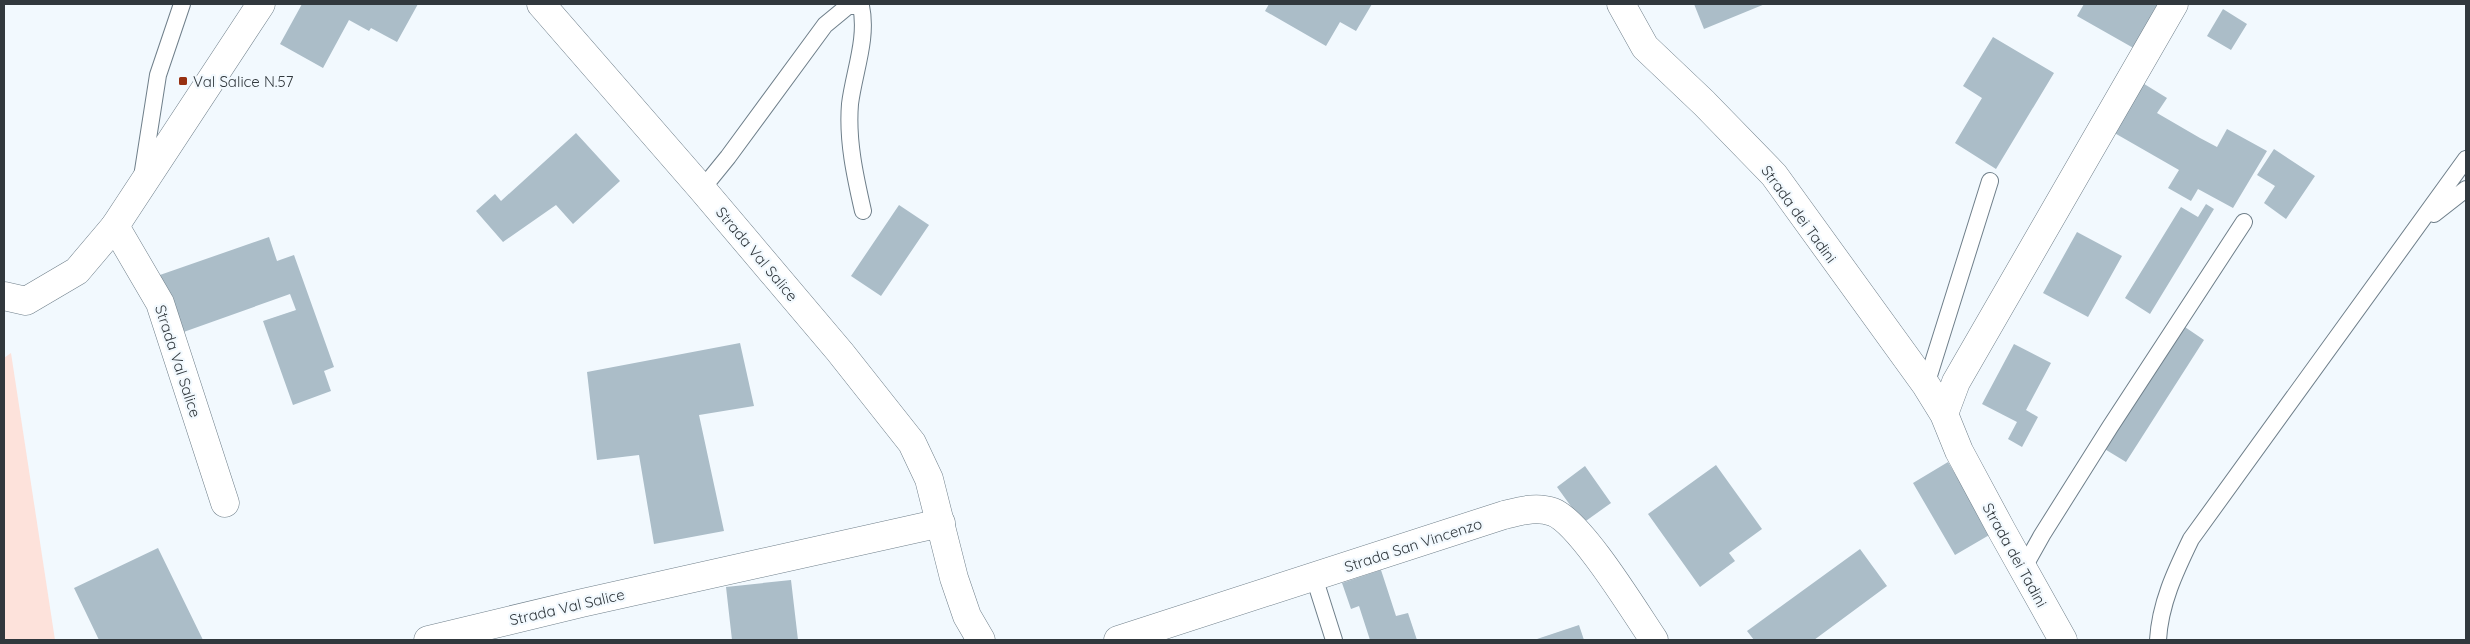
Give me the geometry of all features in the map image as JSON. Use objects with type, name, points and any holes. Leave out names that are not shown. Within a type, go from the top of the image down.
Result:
[{"type":"street","points":[[4,296],[26,301],[77,271],[115,226],[261,4]]},
{"type":"street","name":"Strada Val Salice","points":[[541,4],[702,189],[840,352],[912,443],[929,479],[954,578],[967,616],[981,640]]},
{"type":"street","name":"Strada dei Tadini","points":[[1621,4],[1644,47],[1704,103],[1774,175],[1926,384],[1944,414],[1959,451],[2063,640]]},
{"type":"street","points":[[1944,414],[1956,382],[2174,4]]},
{"type":"street","name":"Strada Val Salice","points":[[115,226],[160,303],[225,503]]},
{"type":"street","name":"Strada San Vincenzo","points":[[1118,640],[1504,515],[1534,508],[1554,513],[1572,526],[1612,578],[1654,640]]},
{"type":"street","name":"Strada Val Salice","points":[[428,640],[582,603],[941,523]]},
{"type":"lane","points":[[140,187],[158,76],[182,4]]},
{"type":"lane","points":[[702,189],[728,157],[825,25],[848,5],[861,6],[864,22],[850,104],[849,137],[863,210]]},
{"type":"lane","points":[[2158,640],[2159,621],[2172,576],[2191,539],[2466,159]]},
{"type":"lane","points":[[1926,384],[1990,181]]},
{"type":"lane","points":[[2417,228],[2466,189]]},
{"type":"lane","points":[[2023,569],[2042,535],[2110,427],[2244,222]]},
{"type":"lane","points":[[1314,577],[1334,640]]},
{"type":"shaded area","points":[[11,353],[55,640],[4,640],[4,358]]},
{"type":"building","points":[[302,4],[418,4],[397,42],[371,28],[369,31],[349,20],[323,68],[280,44]]},
{"type":"building","points":[[1269,4],[1372,4],[1356,31],[1340,22],[1326,46],[1265,11]]},
{"type":"building","points":[[1694,4],[1765,4],[1704,29]]},
{"type":"building","points":[[2084,4],[2172,4],[2144,54],[2077,16]]},
{"type":"building","points":[[2223,9],[2247,24],[2231,50],[2207,36]]},
{"type":"building","points":[[1993,37],[2054,73],[1996,169],[1955,143],[1982,98],[1963,86]]},
{"type":"building","points":[[2141,82],[2167,98],[2157,113],[2200,138],[2217,147],[2227,129],[2267,151],[2233,208],[2198,189],[2191,201],[2168,188],[2179,170],[2111,131]]},
{"type":"building","points":[[576,133],[620,181],[573,224],[556,205],[503,242],[476,211],[495,194],[501,201]]},
{"type":"building","points":[[2274,149],[2315,176],[2286,219],[2264,203],[2275,186],[2257,175]]},
{"type":"building","points":[[2206,204],[2214,209],[2150,314],[2125,298],[2181,207],[2198,217]]},
{"type":"building","points":[[899,205],[929,225],[881,296],[851,276]]},
{"type":"building","points":[[2077,232],[2122,256],[2088,317],[2043,293]]},
{"type":"building","points":[[269,237],[277,261],[294,255],[334,367],[324,371],[331,391],[293,405],[263,321],[296,310],[290,294],[178,334],[157,276]]},
{"type":"building","points":[[2182,325],[2204,340],[2126,462],[2103,448]]},
{"type":"building","points":[[740,343],[754,406],[699,415],[724,531],[654,544],[639,455],[597,460],[587,372]]},
{"type":"building","points":[[2014,344],[2051,363],[2026,410],[2038,417],[2022,447],[2008,439],[2017,422],[1982,404]]},
{"type":"building","points":[[1948,462],[1991,534],[1955,555],[1913,483]]},
{"type":"building","points":[[1716,465],[1762,529],[1729,553],[1735,561],[1700,587],[1648,514]]},
{"type":"building","points":[[1585,466],[1611,503],[1583,523],[1557,487]]},
{"type":"building","points":[[158,548],[203,640],[99,640],[74,588]]},
{"type":"building","points":[[1860,549],[1887,586],[1814,640],[1754,640],[1747,631]]},
{"type":"building","points":[[1381,570],[1396,616],[1408,613],[1417,640],[1370,640],[1359,606],[1351,609],[1342,583]]},
{"type":"building","points":[[791,580],[798,640],[732,640],[726,587]]},
{"type":"building","points":[[1579,625],[1584,640],[1534,640]]},
{"type":"place","name":"Val Salice N.57","points":[[183,81]]}]
